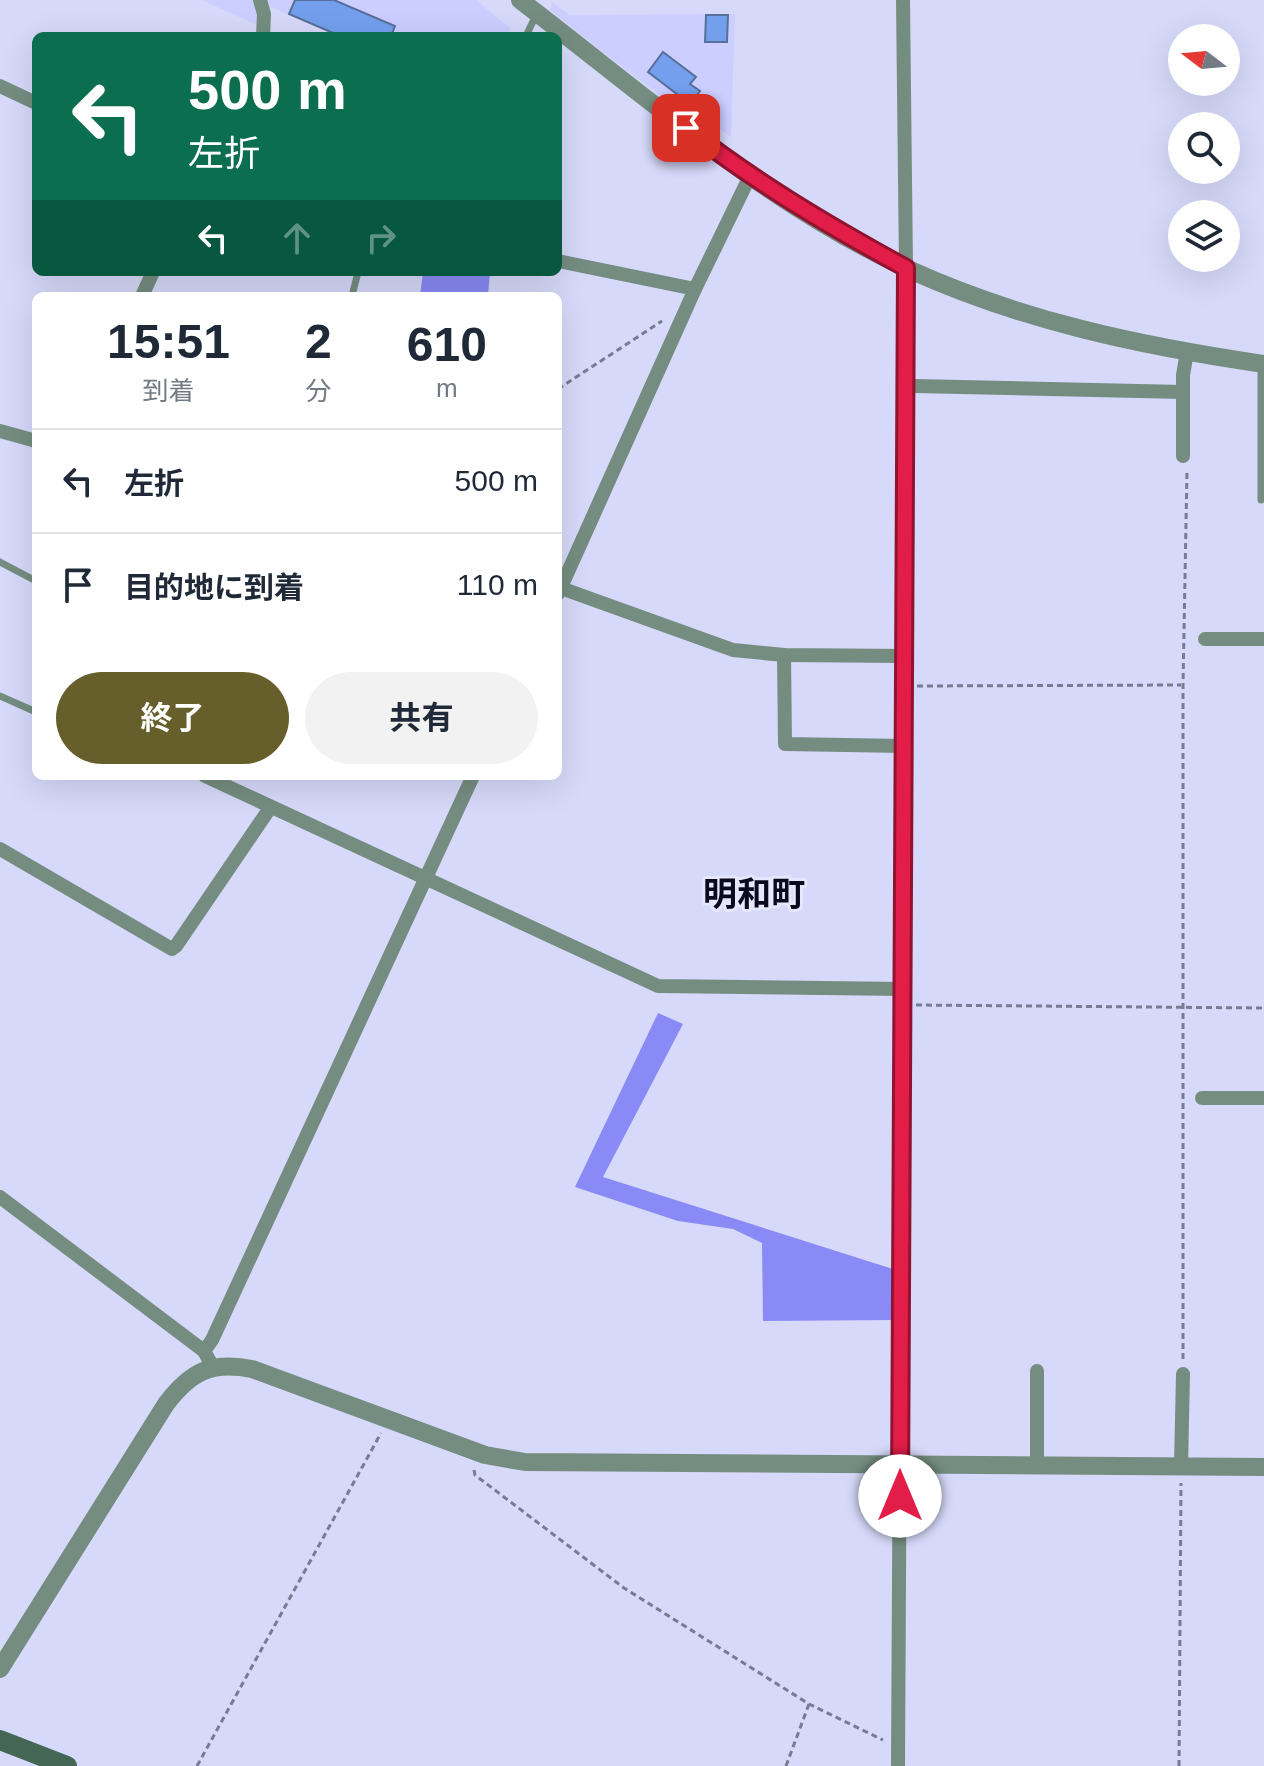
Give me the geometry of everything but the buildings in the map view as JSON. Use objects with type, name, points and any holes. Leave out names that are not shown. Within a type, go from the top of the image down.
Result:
[{"type":"main road","points":[[0,1740],[67,1766]]},
{"type":"street","points":[[260,0],[264,14],[263,32]]},
{"type":"street","points":[[520,0],[562,32]]},
{"type":"street","points":[[898,1766],[905,746],[903,0]]},
{"type":"street","points":[[562,32],[750,176],[829,226],[906,268],[1023,313],[1114,338],[1263,364]]},
{"type":"street","points":[[0,86],[32,101]]},
{"type":"street","points":[[562,583],[695,289],[750,176]]},
{"type":"street","points":[[562,262],[695,289]]},
{"type":"street","points":[[1183,456],[1183,392],[1187,352]]},
{"type":"street","points":[[915,386],[1183,392]]},
{"type":"street","points":[[0,431],[32,440]]},
{"type":"street","points":[[562,591],[733,650],[784,655],[905,656]]},
{"type":"street","points":[[1205,639],[1264,639]]},
{"type":"street","points":[[784,655],[785,744],[905,746]]},
{"type":"street","points":[[213,780],[658,986],[904,989]]},
{"type":"street","points":[[0,1669],[166,1404],[208,1359],[212,1340],[471,780]]},
{"type":"street","points":[[0,849],[172,949],[270,808]]},
{"type":"street","points":[[1202,1098],[1264,1098]]},
{"type":"street","points":[[0,1197],[208,1359],[252,1369],[388,1421],[505,1460],[1264,1467]]},
{"type":"street","points":[[1037,1371],[1037,1465]]},
{"type":"street","points":[[1181,1467],[1183,1374]]},
{"type":"lane","points":[[528,32],[537,13]]},
{"type":"lane","points":[[1261,500],[1263,364]]},
{"type":"lane","points":[[0,562],[32,579]]},
{"type":"lane","points":[[0,696],[32,710]]},
{"type":"path","points":[[562,386],[663,321]]},
{"type":"path","points":[[1183,456],[1187,459],[1183,685],[1183,1374]]},
{"type":"path","points":[[905,686],[1183,685]]},
{"type":"path","points":[[904,1005],[1264,1008]]},
{"type":"path","points":[[197,1766],[388,1421]]},
{"type":"path","points":[[470,1450],[475,1475],[624,1588],[809,1704],[898,1744]]},
{"type":"path","points":[[1179,1766],[1181,1467]]},
{"type":"path","points":[[786,1766],[809,1704]]},
{"type":"shaded area","points":[[202,0],[476,0],[510,28],[508,32],[329,32],[271,7],[255,24]]},
{"type":"shaded area","points":[[552,2],[570,15],[735,14],[731,137],[713,125],[708,131],[629,72],[550,10]]},
{"type":"shaded area","points":[[422,276],[490,276],[488,292],[420,292]]},
{"type":"shaded area","points":[[658,1013],[683,1024],[603,1177],[896,1270],[896,1320],[763,1321],[762,1243],[733,1229],[678,1221],[575,1187]]},
{"type":"district","name":"明和町","points":[[754,894]]},
{"type":"route","points":[[686,128],[750,176],[829,226],[906,268],[900,1496]]}]
